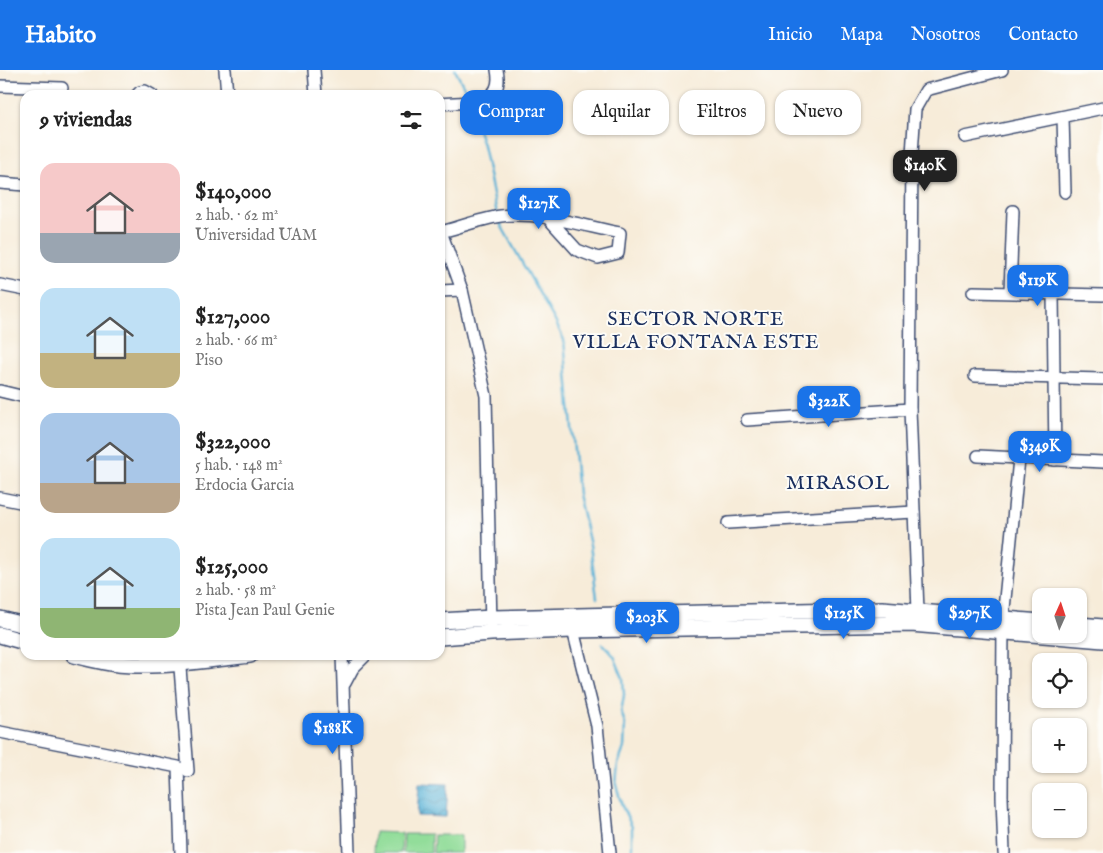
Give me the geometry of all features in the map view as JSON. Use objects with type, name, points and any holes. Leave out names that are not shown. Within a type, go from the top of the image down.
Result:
[{"type":"main road","points":[[445,622],[543,616],[882,609],[918,610],[1003,626],[1103,640]]},
{"type":"main road","points":[[573,630],[575,625],[582,622],[628,620],[656,614]]},
{"type":"main road","points":[[543,616],[565,623],[573,630]]},
{"type":"main road","points":[[0,619],[20,624]]},
{"type":"main road","points":[[1003,626],[1032,623]]},
{"type":"main road","points":[[445,637],[573,630],[911,624],[1032,627]]},
{"type":"main road","points":[[0,635],[20,641]]},
{"type":"main road","points":[[96,660],[114,664],[135,665],[172,660]]},
{"type":"street","points":[[225,70],[227,90]]},
{"type":"street","points":[[314,70],[316,90]]},
{"type":"street","points":[[445,103],[485,100],[494,94],[499,78],[497,70]]},
{"type":"street","points":[[918,610],[910,410],[912,154],[915,109],[926,90],[1002,70]]},
{"type":"street","points":[[0,86],[62,88]]},
{"type":"street","points":[[965,137],[1103,108]]},
{"type":"street","points":[[1063,116],[1065,192]]},
{"type":"street","points":[[0,183],[20,185]]},
{"type":"street","points":[[1010,292],[1013,211]]},
{"type":"street","points":[[445,230],[495,217],[529,214],[620,233],[618,253],[598,258],[577,250],[548,218]]},
{"type":"street","points":[[445,244],[462,290],[486,396],[491,633]]},
{"type":"street","points":[[0,285],[20,289]]},
{"type":"street","points":[[445,291],[462,290]]},
{"type":"street","points":[[973,292],[1103,295]]},
{"type":"street","points":[[1053,294],[1055,460]]},
{"type":"street","points":[[975,376],[1103,379]]},
{"type":"street","points":[[0,392],[20,396]]},
{"type":"street","points":[[747,420],[910,410]]},
{"type":"street","points":[[978,456],[1019,465],[1055,460],[1103,462]]},
{"type":"street","points":[[1004,853],[1002,797],[1003,626],[1019,465]]},
{"type":"street","points":[[0,498],[20,502]]},
{"type":"street","points":[[728,524],[914,512]]},
{"type":"street","points":[[573,630],[597,726],[610,853]]},
{"type":"street","points":[[179,660],[188,771]]},
{"type":"street","points":[[342,660],[349,853]]},
{"type":"street","points":[[344,685],[359,660]]},
{"type":"street","points":[[0,732],[178,767],[181,853]]},
{"type":"green space","points":[[375,832],[402,833],[401,853],[374,853]]},
{"type":"green space","points":[[404,834],[431,834],[431,853],[403,853]]},
{"type":"green space","points":[[434,835],[461,835],[461,853],[433,853]]},
{"type":"water","points":[[419,783],[448,784],[446,817],[417,816]]},
{"type":"waterway","points":[[455,70],[465,90]]},
{"type":"waterway","points":[[480,135],[497,214]]},
{"type":"waterway","points":[[499,219],[564,340],[578,494],[590,545],[597,598]]},
{"type":"waterway","points":[[603,644],[614,656],[623,678],[624,695],[621,712],[625,723],[624,748],[618,764],[616,785],[622,806],[632,827],[632,853]]},
{"type":"district","name":"SECTOR NORTE VILLA FONTANA ESTE","points":[[696,330]]},
{"type":"district","name":"MIRASOL","points":[[838,483]]}]
